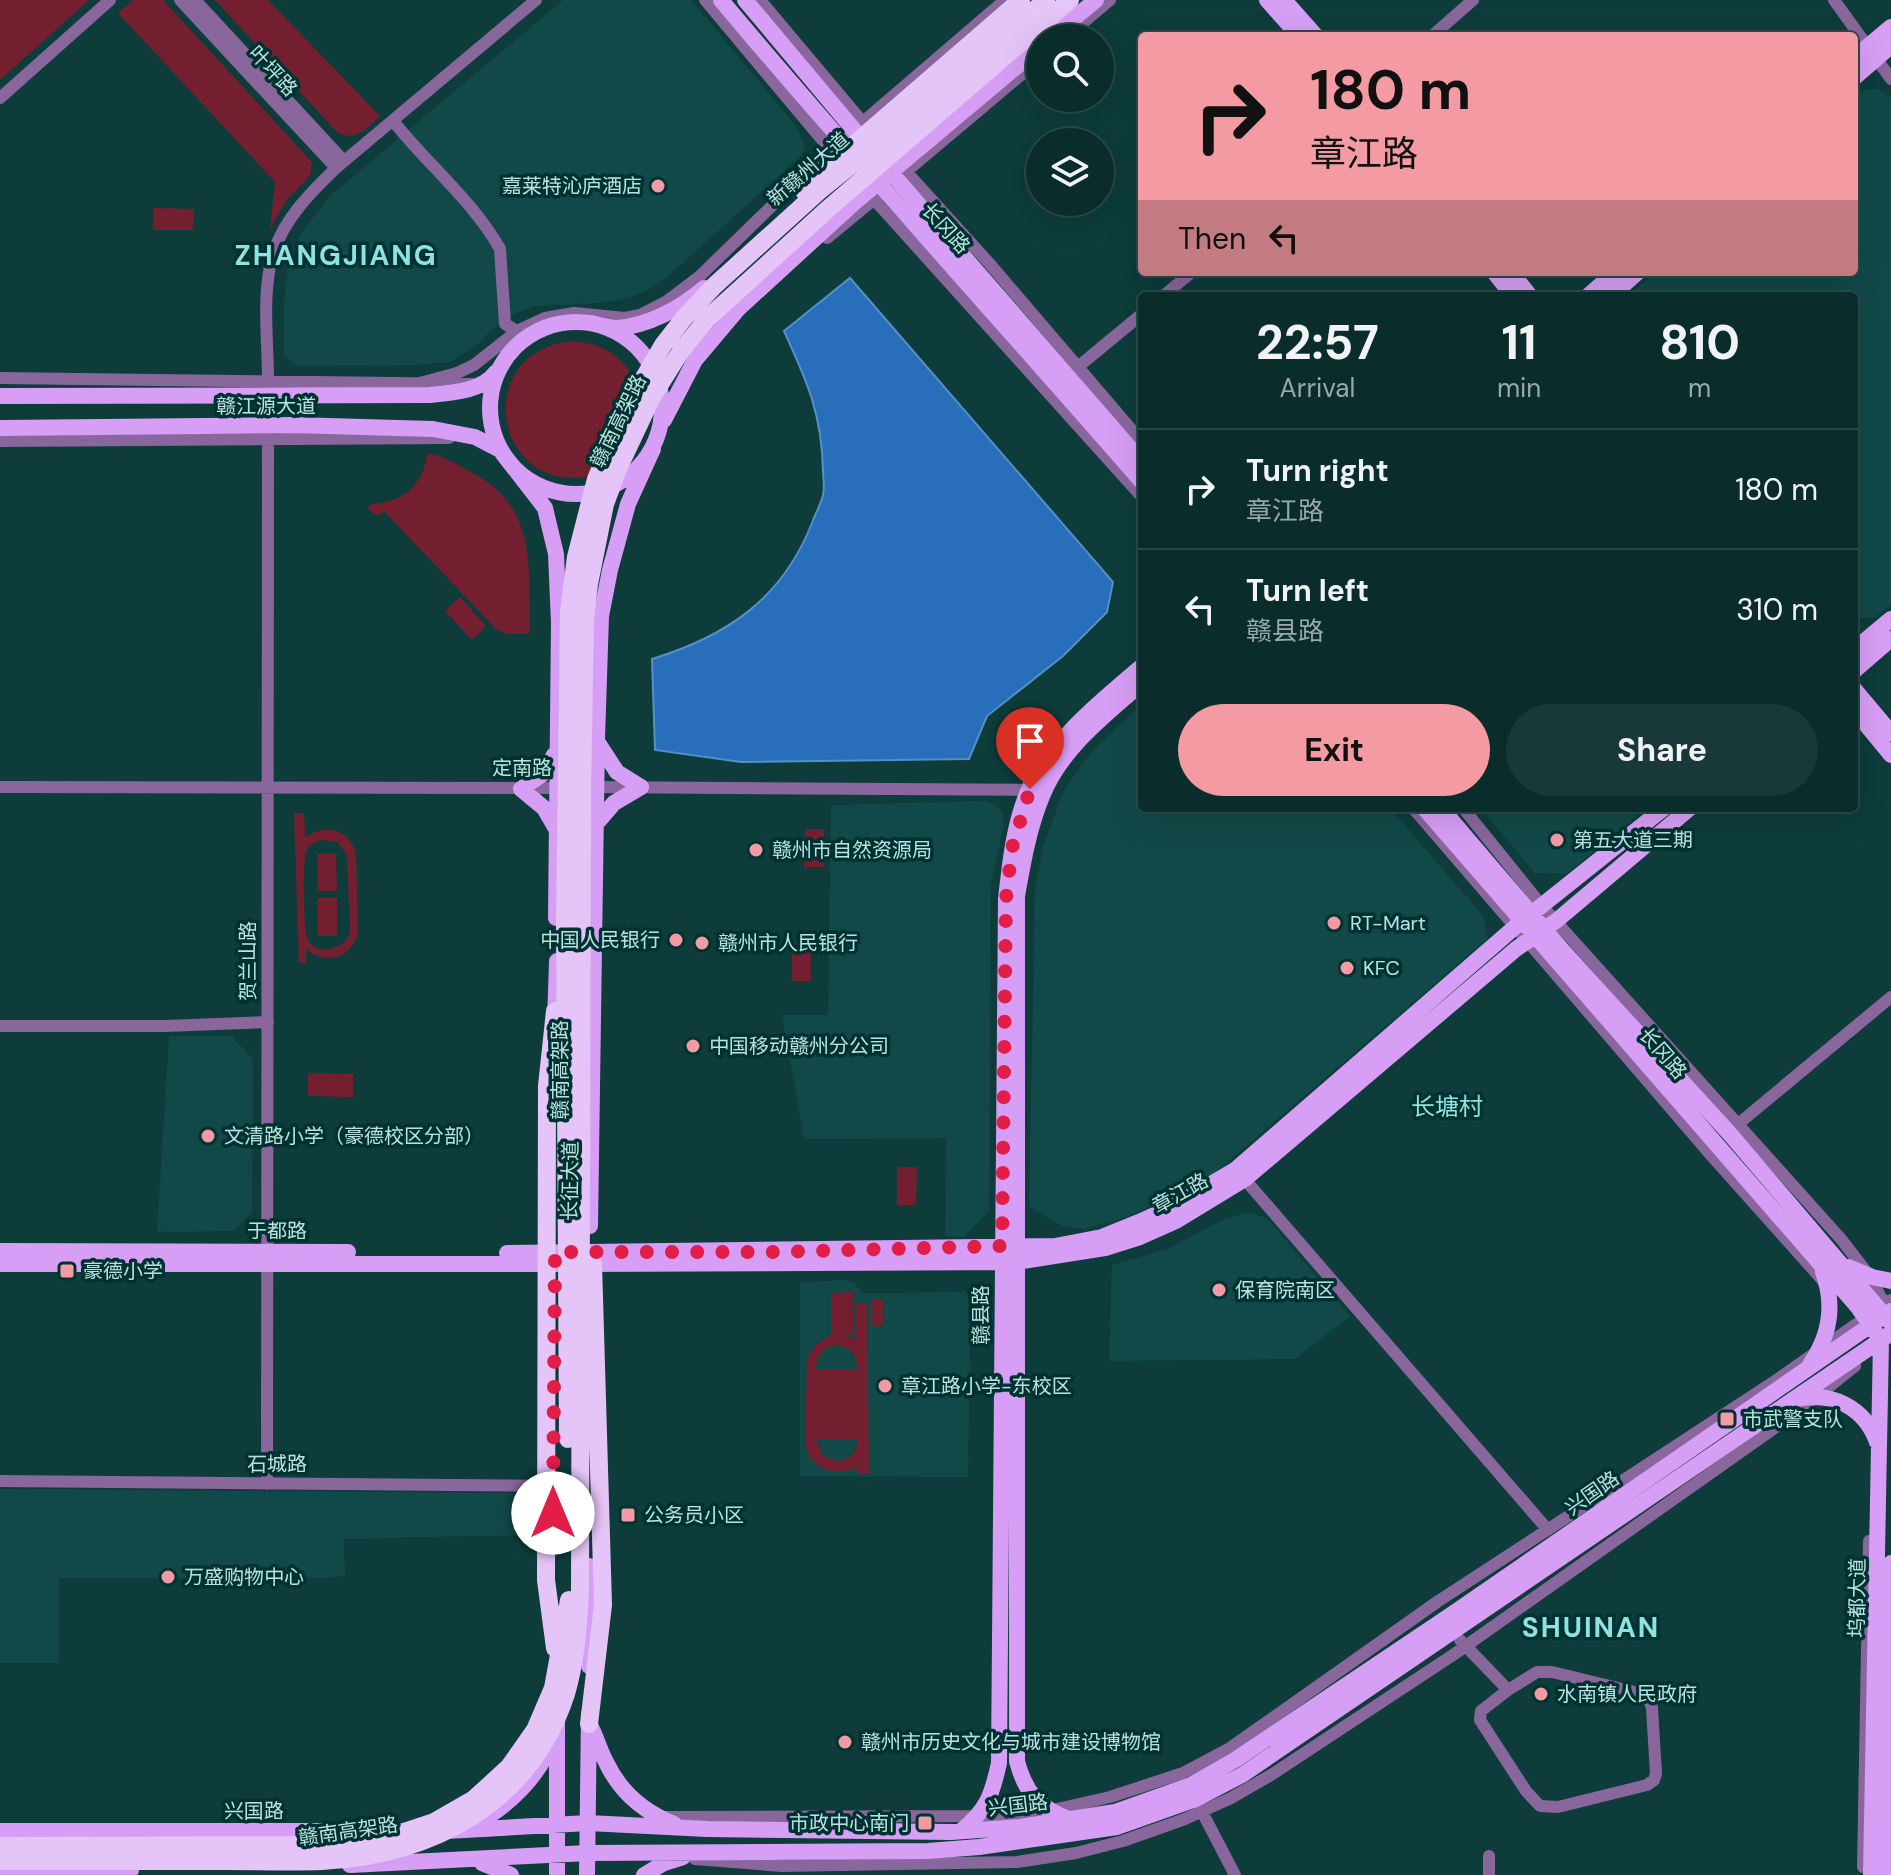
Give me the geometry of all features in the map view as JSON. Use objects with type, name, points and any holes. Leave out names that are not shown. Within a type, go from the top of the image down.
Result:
[{"type":"highway","points":[[714,286],[821,173],[1021,0]]},
{"type":"highway","name":"赣南高架路","points":[[0,1846],[321,1845],[380,1840],[434,1822],[474,1799],[509,1767],[535,1730],[553,1688],[570,1591],[565,920],[569,612],[584,520],[596,479],[626,409],[663,345],[714,286],[819,191],[912,116],[1046,0]]},
{"type":"highway","name":"赣南高架路","points":[[0,1861],[324,1861],[387,1852],[441,1836],[482,1811],[521,1775],[548,1736],[566,1694],[576,1648],[580,1576],[585,619],[605,504],[652,397],[681,351],[736,290],[883,182],[1070,0]]},
{"type":"highway","points":[[883,182],[1083,0]]},
{"type":"highway","points":[[555,1648],[546,1580],[547,1086],[565,920]]},
{"type":"highway","points":[[582,1060],[595,1298],[603,1605],[589,1724]]},
{"type":"main road","name":"长冈路","points":[[721,0],[847,136],[883,182],[1138,477]]},
{"type":"main road","name":"长冈路","points":[[745,0],[847,136]]},
{"type":"main road","name":"新赣州大道","points":[[591,323],[615,328],[630,325],[659,316],[685,302],[1033,0]]},
{"type":"main road","points":[[1067,24],[1096,0]]},
{"type":"main road","points":[[1267,0],[1295,32]]},
{"type":"main road","points":[[1284,0],[1312,32]]},
{"type":"main road","points":[[1865,55],[1891,27]]},
{"type":"main road","points":[[1865,55],[1891,46]]},
{"type":"main road","points":[[510,352],[494,381],[489,413],[498,445],[512,465],[544,488],[559,493],[590,493],[606,489],[633,474],[653,449],[661,425],[691,367],[715,333],[738,309],[1026,59]]},
{"type":"main road","name":"长冈路","points":[[883,182],[1138,458]]},
{"type":"main road","points":[[1497,276],[1510,292]]},
{"type":"main road","points":[[1514,276],[1527,292]]},
{"type":"main road","points":[[1592,292],[1610,276]]},
{"type":"main road","points":[[1616,292],[1634,276]]},
{"type":"main road","points":[[480,384],[491,379],[522,334],[558,324],[591,323],[623,335],[648,359],[661,391],[661,425]]},
{"type":"main road","name":"赣江源大道","points":[[0,396],[429,395],[455,392],[480,384]]},
{"type":"main road","name":"赣江源大道","points":[[0,428],[293,425],[433,429],[475,437],[500,450],[512,465]]},
{"type":"main road","name":"长征大道","points":[[587,1875],[589,1257],[601,616],[628,504],[653,449]]},
{"type":"main road","name":"长征大道","points":[[512,465],[545,508],[556,554],[559,623],[557,966],[553,1079],[557,1875]]},
{"type":"main road","points":[[1858,647],[1891,619]]},
{"type":"main road","points":[[1858,668],[1891,639]]},
{"type":"main road","points":[[1036,790],[1051,756],[1085,715],[1138,669]]},
{"type":"main road","points":[[1036,790],[1093,725],[1138,686]]},
{"type":"main road","points":[[1858,694],[1891,733]]},
{"type":"main road","points":[[1858,715],[1891,755]]},
{"type":"main road","points":[[597,739],[611,765],[624,778],[641,787]]},
{"type":"main road","points":[[556,829],[544,808],[521,789],[539,779],[548,768],[557,741]]},
{"type":"main road","points":[[596,824],[614,803],[641,787]]},
{"type":"main road","name":"赣县路","points":[[1036,790],[1012,848],[1006,899],[1017,1761],[1030,1794],[1048,1811],[1069,1819]]},
{"type":"main road","name":"长冈路","points":[[1428,812],[1528,917]]},
{"type":"main road","name":"长冈路","points":[[1444,812],[1528,917],[1819,1263],[1881,1315]]},
{"type":"main road","name":"章江路","points":[[1240,1175],[1528,917],[1659,812]]},
{"type":"main road","name":"章江路","points":[[555,1258],[1009,1254],[1105,1248],[1140,1237],[1176,1221],[1240,1175],[1685,812]]},
{"type":"main road","name":"长冈路","points":[[1541,932],[1730,1134],[1840,1262],[1881,1315]]},
{"type":"main road","name":"于都路","points":[[0,1251],[267,1257],[555,1258]]},
{"type":"main road","name":"赣县路","points":[[961,1831],[980,1816],[992,1793],[999,1763],[1009,1254]]},
{"type":"main road","name":"于都路","points":[[0,1264],[267,1257]]},
{"type":"main road","points":[[1840,1262],[1861,1273],[1891,1281]]},
{"type":"main road","points":[[1805,1370],[1821,1348],[1830,1318],[1828,1287],[1819,1263]]},
{"type":"main road","name":"坞都大道","points":[[1871,1875],[1883,1342],[1881,1315]]},
{"type":"main road","name":"兴国路","points":[[0,1831],[461,1831],[588,1823],[707,1829],[961,1831],[1020,1827],[1115,1812],[1179,1789],[1235,1760],[1464,1606],[1881,1315]]},
{"type":"main road","name":"兴国路","points":[[0,1872],[324,1866],[588,1853],[928,1851],[979,1847],[1117,1827],[1199,1806],[1788,1403],[1883,1342]]},
{"type":"main road","points":[[1788,1403],[1816,1397],[1849,1406],[1873,1432],[1880,1453]]},
{"type":"main road","name":"坞都大道","points":[[1883,1875],[1891,1563]]},
{"type":"main road","points":[[589,1724],[619,1784],[637,1802],[658,1817],[683,1827],[707,1829]]},
{"type":"main road","points":[[461,1831],[488,1817],[523,1787],[548,1752],[557,1727]]},
{"type":"main road","points":[[644,1875],[664,1863],[708,1851]]},
{"type":"main road","points":[[448,1860],[485,1864],[511,1875]]},
{"type":"street","points":[[0,98],[110,0]]},
{"type":"street","name":"叶坪路","points":[[180,0],[340,164]]},
{"type":"street","name":"叶坪路","points":[[195,0],[340,164]]},
{"type":"street","points":[[268,380],[267,300],[273,253],[290,219],[311,192],[340,164],[394,122],[536,0]]},
{"type":"street","points":[[705,0],[847,136],[1138,492]]},
{"type":"street","points":[[760,0],[847,136]]},
{"type":"street","points":[[420,383],[474,365],[522,334],[531,323],[559,315],[586,313],[625,318],[655,308],[700,276],[847,136],[1005,0]]},
{"type":"street","points":[[1082,24],[1110,0]]},
{"type":"street","points":[[1437,32],[1473,0]]},
{"type":"street","points":[[1834,0],[1852,32]]},
{"type":"street","points":[[1865,55],[1891,79]]},
{"type":"street","points":[[883,182],[1026,70]]},
{"type":"street","points":[[394,122],[476,213],[495,240],[500,249],[505,324],[522,334]]},
{"type":"street","points":[[883,182],[1079,366],[1138,437]]},
{"type":"street","points":[[1168,292],[1187,276]]},
{"type":"street","points":[[1079,366],[1138,317]]},
{"type":"street","points":[[0,378],[480,384]]},
{"type":"street","points":[[0,441],[475,437]]},
{"type":"street","name":"贺兰山路","points":[[267,1484],[268,438]]},
{"type":"street","name":"定南路","points":[[0,787],[556,789],[596,786],[1036,790]]},
{"type":"street","points":[[1417,812],[1541,932],[1828,1287],[1881,1315]]},
{"type":"street","points":[[1465,812],[1528,917]]},
{"type":"street","points":[[1541,932],[1737,1125],[1841,1239],[1868,1274],[1881,1315]]},
{"type":"street","points":[[1737,1125],[1891,997]]},
{"type":"street","points":[[0,1026],[165,1026],[268,1022]]},
{"type":"street","points":[[1240,1175],[1548,1530]]},
{"type":"street","points":[[588,1823],[658,1817],[980,1816],[1048,1811],[1110,1797],[1183,1773],[1230,1748],[1437,1602],[1821,1348],[1881,1315]]},
{"type":"street","points":[[588,1853],[782,1866],[988,1863],[1076,1853],[1123,1841],[1271,1775],[1465,1646],[1816,1397],[1883,1342]]},
{"type":"street","points":[[1863,1875],[1873,1432],[1883,1342]]},
{"type":"street","name":"石城路","points":[[0,1481],[553,1486]]},
{"type":"street","points":[[1452,1632],[1508,1690]]},
{"type":"street","points":[[1537,1672],[1552,1672],[1643,1694],[1652,1708],[1654,1780],[1647,1785],[1558,1807],[1540,1806],[1526,1791],[1480,1720],[1481,1711],[1508,1690],[1537,1672]]},
{"type":"street","points":[[1199,1806],[1235,1875]]},
{"type":"street","points":[[1489,1856],[1489,1875]]},
{"type":"street","points":[[1018,1875],[1034,1859]]},
{"type":"street","points":[[988,1863],[1000,1866],[1011,1875]]},
{"type":"shaded area","points":[[0,0],[89,0],[0,80]]},
{"type":"shaded area","points":[[133,0],[163,0],[312,162],[310,176],[286,201],[270,229],[275,182],[118,13]]},
{"type":"shaded area","points":[[215,0],[268,0],[380,116],[355,135],[337,132]]},
{"type":"shaded area","points":[[563,0],[691,0],[797,127],[805,146],[801,156],[666,278],[648,290],[628,298],[600,303],[535,306],[514,314],[450,362],[297,366],[284,354],[284,303],[288,266],[299,236],[330,196]]},
{"type":"shaded area","points":[[1878,89],[1891,98],[1891,604],[1874,618],[1858,618],[1858,292],[1633,292],[1651,276],[1858,276],[1858,94],[1865,90]]},
{"type":"shaded area","points":[[154,208],[194,209],[193,230],[153,230]]},
{"type":"shaded area","points":[[573,341],[600,347],[620,360],[634,380],[643,406],[596,475],[561,477],[535,466],[516,447],[507,422],[507,395],[518,370],[540,351]]},
{"type":"shaded area","points":[[427,454],[447,459],[490,484],[507,500],[518,518],[528,559],[528,634],[507,634],[496,629],[384,511],[377,516],[368,509],[371,504],[392,500],[409,491],[421,475]]},
{"type":"shaded area","points":[[460,597],[486,626],[472,640],[445,611]]},
{"type":"shaded area","points":[[1138,708],[1138,812],[1393,812],[1483,916],[1488,938],[1203,1183],[1124,1218],[1085,1229],[1062,1226],[1029,1206],[1035,890],[1043,846],[1064,790],[1092,751]]},
{"type":"shaded area","points":[[986,801],[1003,813],[1004,825],[991,884],[989,1211],[964,1237],[945,1236],[946,1138],[804,1139],[782,1015],[828,1015],[831,805]]},
{"type":"shaded area","name":"第五大道三期","points":[[1483,812],[1641,812],[1567,874],[1535,873]]},
{"type":"shaded area","points":[[294,813],[304,813],[305,837],[320,830],[335,831],[347,838],[356,852],[358,933],[355,942],[344,954],[329,958],[306,949],[306,963],[299,963]],"holes":[[[321,840],[337,842],[347,855],[350,934],[341,945],[320,949],[309,942],[306,934],[305,856],[310,845]]]},
{"type":"shaded area","points":[[805,829],[824,829],[824,867],[804,867]]},
{"type":"shaded area","points":[[336,853],[337,891],[317,891],[317,854]]},
{"type":"shaded area","points":[[317,898],[337,898],[337,936],[317,936]]},
{"type":"shaded area","points":[[792,943],[811,943],[811,981],[792,981]]},
{"type":"shaded area","name":"文清路小学（豪德校区分部）","points":[[169,1036],[232,1036],[253,1059],[252,1213],[233,1231],[157,1232]]},
{"type":"shaded area","points":[[308,1073],[353,1074],[353,1097],[308,1096]]},
{"type":"shaded area","points":[[897,1167],[917,1167],[916,1205],[897,1205]]},
{"type":"shaded area","name":"保育院南区","points":[[1247,1212],[1267,1218],[1350,1316],[1295,1359],[1109,1361],[1112,1265],[1170,1248],[1222,1220]]},
{"type":"shaded area","name":"章江路小学-东校区","points":[[854,1282],[862,1293],[965,1292],[971,1297],[968,1477],[800,1476],[800,1283]]},
{"type":"shaded area","points":[[853,1292],[854,1334],[844,1336],[856,1339],[856,1304],[867,1304],[869,1473],[857,1473],[856,1468],[839,1471],[824,1469],[812,1460],[805,1444],[807,1359],[816,1344],[831,1335],[831,1293]],"holes":[[[839,1345],[853,1352],[858,1369],[816,1369],[822,1352]],[[858,1439],[852,1455],[836,1461],[823,1456],[816,1440]]]},
{"type":"shaded area","points":[[872,1299],[883,1299],[883,1325],[872,1325]]},
{"type":"shaded area","name":"万盛购物中心","points":[[0,1489],[515,1493],[528,1504],[527,1535],[344,1539],[345,1576],[326,1578],[59,1578],[59,1663],[0,1663]]},
{"type":"water","points":[[850,278],[1113,582],[1107,612],[1063,656],[987,716],[969,759],[741,762],[655,750],[652,659],[704,639],[749,611],[785,573],[800,550],[819,505],[824,486],[820,432],[806,382],[784,331]]},
{"type":"place","name":"嘉莱特沁庐酒店","points":[[658,186]]},
{"type":"place","name":"第五大道三期","points":[[1557,840]]},
{"type":"place","name":"赣州市自然资源局","points":[[756,850]]},
{"type":"place","name":"RT-Mart","points":[[1334,923]]},
{"type":"place","name":"中国人民银行","points":[[676,940]]},
{"type":"place","name":"赣州市人民银行","points":[[702,943]]},
{"type":"place","name":"KFC","points":[[1347,968]]},
{"type":"place","name":"中国移动赣州分公司","points":[[693,1046]]},
{"type":"place","name":"文清路小学（豪德校区分部）","points":[[208,1136]]},
{"type":"place","name":"豪德小学","points":[[67,1271]]},
{"type":"place","name":"保育院南区","points":[[1219,1290]]},
{"type":"place","name":"章江路小学-东校区","points":[[885,1386]]},
{"type":"place","name":"市武警支队","points":[[1727,1419]]},
{"type":"place","name":"公务员小区","points":[[628,1515]]},
{"type":"place","name":"万盛购物中心","points":[[168,1577]]},
{"type":"place","name":"水南镇人民政府","points":[[1541,1694]]},
{"type":"place","name":"赣州市历史文化与城市建设博物馆","points":[[845,1742]]},
{"type":"place","name":"市政中心南门","points":[[925,1823]]},
{"type":"district","name":"ZHANGJIANG","points":[[336,255]]},
{"type":"district","name":"长塘村","points":[[1447,1106]]},
{"type":"district","name":"SHUINAN","points":[[1591,1627]]},
{"type":"route","points":[[553,1513],[555,1252],[776,1252],[1002,1246],[1006,899],[1012,848],[1030,789]]}]
